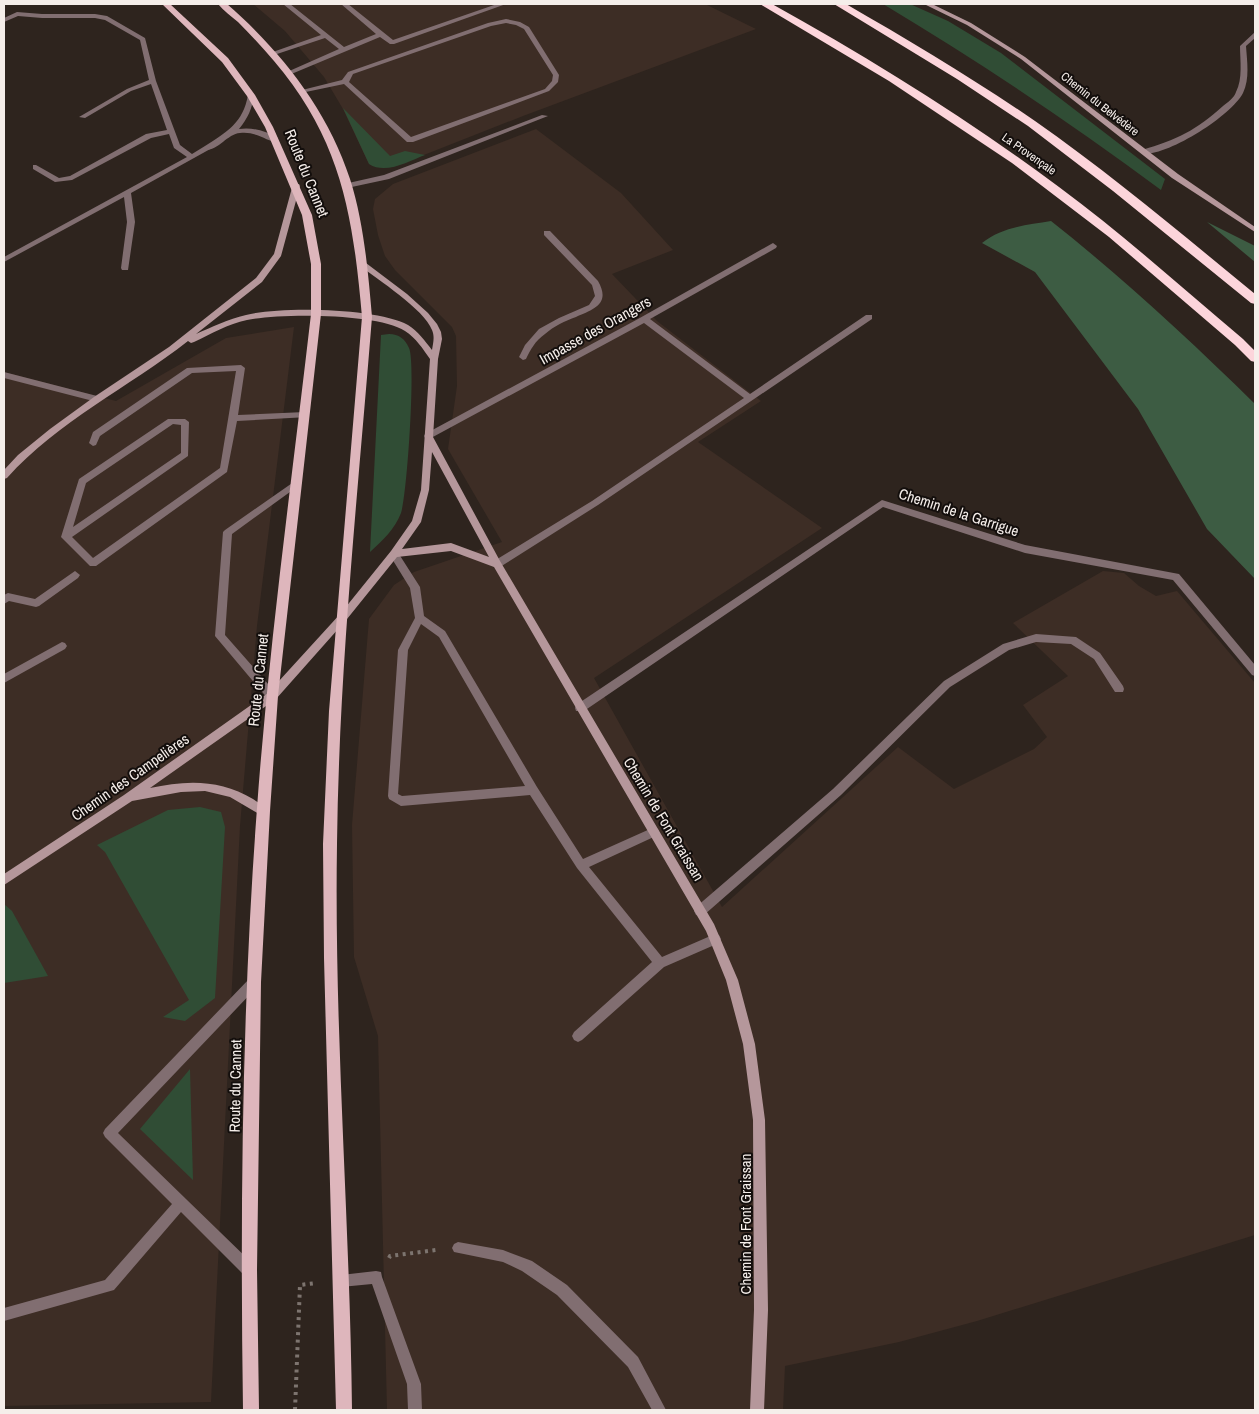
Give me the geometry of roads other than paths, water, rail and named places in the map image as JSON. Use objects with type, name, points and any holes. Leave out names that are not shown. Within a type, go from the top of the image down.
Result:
[{"type":"highway","name":"La Provençale","points":[[765,4],[814,32],[951,117],[1043,181],[1095,220],[1239,342],[1255,358]]},
{"type":"highway","name":"La Provençale","points":[[839,4],[963,79],[1032,124],[1138,204],[1255,300]]},
{"type":"main road","name":"Route du Cannet","points":[[166,4],[225,60],[251,95],[275,140],[308,215],[316,264],[316,314],[272,696],[263,811],[254,982],[249,1270],[251,1410]]},
{"type":"main road","name":"Route du Cannet","points":[[222,4],[250,28],[289,73],[329,142],[347,186],[362,263],[367,317],[335,711],[330,844],[330,958],[344,1410]]},
{"type":"main road","name":"Chemin du Belvédère","points":[[927,4],[969,24],[1023,58],[1175,176],[1255,230]]},
{"type":"main road","points":[[4,476],[21,457],[96,399],[172,349],[259,280],[270,268],[278,254],[296,186]]},
{"type":"main road","name":"Chemin des Campelières","points":[[4,880],[128,798],[272,696],[344,616],[394,554],[416,522],[425,490],[434,359],[438,341],[437,331],[433,323],[423,312],[362,263]]},
{"type":"main road","points":[[172,349],[222,325],[249,317],[279,314],[316,314],[367,317],[402,325],[415,334],[434,359]]},
{"type":"main road","name":"Chemin de Font Graissan","points":[[428,436],[497,564],[700,911],[715,939],[729,972],[749,1044],[759,1120],[761,1310],[757,1410]]},
{"type":"main road","points":[[394,554],[451,548],[464,550],[497,564]]},
{"type":"main road","points":[[128,798],[170,788],[206,786],[230,792],[263,811]]},
{"type":"street","points":[[286,4],[344,50]]},
{"type":"street","points":[[344,4],[392,43],[503,4]]},
{"type":"street","points":[[4,20],[17,14],[95,16],[107,18],[143,39],[153,81],[177,146],[191,156]]},
{"type":"street","points":[[301,91],[345,82],[350,73],[490,24],[506,21],[518,23],[527,28],[556,76],[554,82],[547,90],[410,140],[345,82]]},
{"type":"street","points":[[289,73],[381,34]]},
{"type":"street","points":[[1144,152],[1187,138],[1210,123],[1227,107],[1239,93],[1244,74],[1243,46],[1255,34]]},
{"type":"street","points":[[272,54],[326,36]]},
{"type":"street","points":[[83,117],[129,90],[153,81]]},
{"type":"street","points":[[4,260],[208,148],[231,132],[246,116],[250,106],[251,95]]},
{"type":"street","points":[[347,186],[386,177],[544,116]]},
{"type":"street","points":[[36,166],[58,180],[72,178],[149,136],[171,130]]},
{"type":"street","points":[[231,132],[253,130],[263,132],[275,140]]},
{"type":"street","points":[[124,268],[131,222],[127,192]]},
{"type":"street","points":[[523,357],[526,347],[536,336],[592,307],[598,303],[600,296],[595,283],[547,234]]},
{"type":"street","name":"Impasse des Orangers","points":[[428,436],[774,246]]},
{"type":"street","points":[[497,564],[596,503],[869,317]]},
{"type":"street","points":[[644,319],[750,398]]},
{"type":"street","points":[[66,537],[93,563],[224,470],[241,368],[190,370],[96,434],[93,443]]},
{"type":"street","points":[[4,375],[96,399]]},
{"type":"street","points":[[233,418],[305,415]]},
{"type":"street","points":[[171,421],[185,422],[185,454],[66,537],[82,481],[171,421]]},
{"type":"street","points":[[272,696],[220,636],[228,532],[298,482]]},
{"type":"street","name":"Chemin de la Garrigue","points":[[580,708],[882,503],[1025,549],[1176,577],[1255,672]]},
{"type":"street","points":[[394,554],[415,587],[420,618],[403,650],[393,796],[402,801],[533,790]]},
{"type":"street","points":[[4,600],[8,598],[36,603],[74,575]]},
{"type":"street","points":[[420,618],[442,634],[533,790],[581,865],[660,963]]},
{"type":"street","points":[[700,911],[837,792],[947,684],[1006,647],[1036,638],[1073,640],[1097,656],[1119,689]]},
{"type":"street","points":[[4,679],[62,646]]},
{"type":"street","points":[[581,865],[654,832]]},
{"type":"street","points":[[578,1036],[660,963],[715,939]]},
{"type":"street","points":[[249,1270],[109,1133],[254,982]]},
{"type":"street","points":[[4,1315],[110,1285],[180,1204]]},
{"type":"street","points":[[458,1248],[502,1256],[527,1266],[562,1290],[633,1362],[659,1410]]},
{"type":"street","points":[[341,1281],[376,1277],[414,1384],[415,1410]]}]
